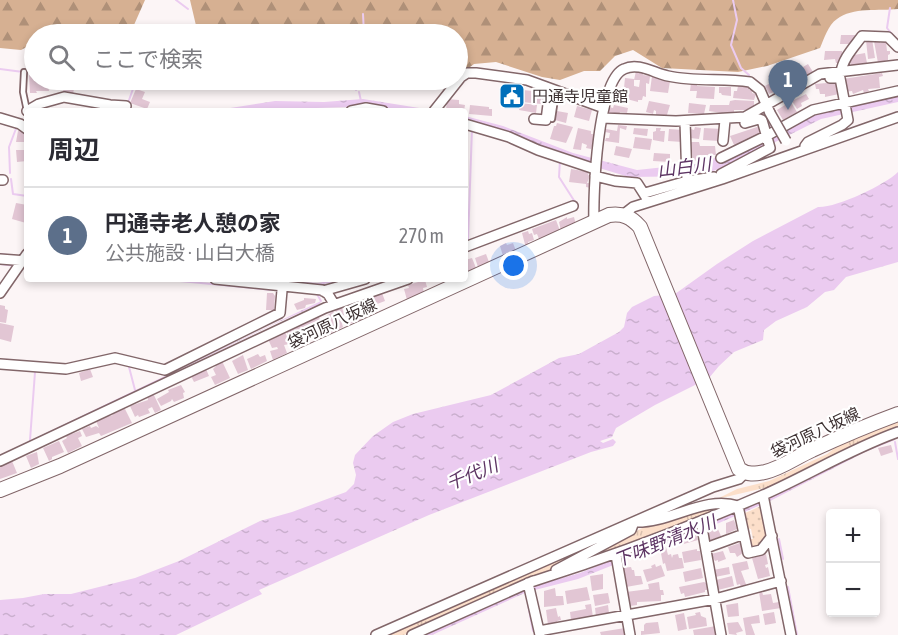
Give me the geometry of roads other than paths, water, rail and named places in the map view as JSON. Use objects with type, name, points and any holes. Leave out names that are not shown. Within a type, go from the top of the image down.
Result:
[{"type":"main road","name":"袋河原八坂線","points":[[468,277],[609,215],[626,216]]},
{"type":"main road","points":[[626,216],[640,227],[742,471]]},
{"type":"main road","name":"袋河原八坂線","points":[[0,490],[60,466],[457,282]]},
{"type":"main road","name":"袋河原八坂線","points":[[742,471],[764,472],[779,468],[857,429],[898,414]]},
{"type":"street","points":[[841,72],[848,54],[856,47],[862,36],[888,37],[898,47]]},
{"type":"street","points":[[725,122],[768,110],[820,74],[898,65]]},
{"type":"street","points":[[594,223],[596,168],[604,108],[615,75],[626,67],[670,76],[750,82],[760,90],[768,110],[786,141],[798,152]]},
{"type":"street","points":[[468,73],[527,80],[604,108]]},
{"type":"street","points":[[792,98],[811,81],[840,78],[848,120],[808,142],[798,152]]},
{"type":"street","points":[[436,108],[450,90]]},
{"type":"street","points":[[534,119],[546,120],[553,90]]},
{"type":"street","points":[[732,168],[725,156],[766,137],[813,110],[846,107],[898,92]]},
{"type":"street","points":[[33,108],[64,96],[110,105],[126,105],[125,108]]},
{"type":"street","points":[[17,123],[24,115]]},
{"type":"street","points":[[646,198],[722,179],[898,117]]},
{"type":"street","points":[[0,118],[24,127]]},
{"type":"street","points":[[602,118],[742,124],[759,118],[765,125],[770,148],[721,174],[722,179]]},
{"type":"street","points":[[685,121],[687,179]]},
{"type":"street","points":[[723,141],[725,122]]},
{"type":"street","points":[[468,125],[596,168],[615,181],[637,183],[646,198]]},
{"type":"street","points":[[626,216],[633,207],[646,198],[687,179],[717,177],[722,179]]},
{"type":"street","points":[[468,246],[573,206]]},
{"type":"street","points":[[0,259],[24,259]]},
{"type":"street","points":[[0,293],[24,262]]},
{"type":"street","points":[[0,364],[66,369],[115,358],[165,370],[280,313],[283,282],[323,291],[328,294],[334,304]]},
{"type":"street","points":[[323,291],[354,282]]},
{"type":"street","points":[[0,461],[334,304],[399,282]]},
{"type":"street","points":[[528,583],[615,555],[701,522],[763,495],[848,452],[898,432]]},
{"type":"street","points":[[375,635],[713,487],[739,479],[742,471]]},
{"type":"street","points":[[763,495],[781,581],[788,634]]},
{"type":"street","points":[[634,522],[650,522],[713,504],[728,502],[738,506]]},
{"type":"street","points":[[738,506],[748,553],[761,550],[772,536]]},
{"type":"street","points":[[412,635],[528,583],[631,530],[634,522]]},
{"type":"street","points":[[701,522],[721,635]]},
{"type":"street","points":[[706,548],[744,534]]},
{"type":"street","points":[[615,555],[630,635]]},
{"type":"street","points":[[528,583],[539,633],[715,599],[781,581]]},
{"type":"lane","points":[[24,72],[23,92],[26,108]]},
{"type":"lane","points":[[552,119],[553,90]]},
{"type":"water","name":"山白川","points":[[898,95],[898,102],[821,119],[736,162],[708,173],[707,176],[629,177],[468,124],[468,117],[503,126],[573,153],[637,170],[703,163],[815,113]]},
{"type":"water","points":[[363,99],[419,108],[230,108],[275,101],[324,102]]},
{"type":"water","name":"千代川","points":[[898,172],[898,262],[846,277],[834,290],[825,292],[807,307],[776,321],[764,330],[763,340],[734,352],[709,378],[655,405],[616,428],[612,437],[600,441],[603,443],[613,439],[616,442],[613,446],[591,452],[429,515],[259,590],[262,594],[176,635],[0,635],[0,600],[44,594],[71,594],[135,578],[179,561],[260,521],[346,492],[354,484],[355,455],[373,436],[393,422],[413,414],[491,395],[559,358],[579,354],[619,332],[624,327],[627,313],[632,307],[654,296],[675,294],[753,241],[818,207],[836,204],[860,195]]},
{"type":"water","points":[[321,301],[320,304],[0,457],[0,455]]},
{"type":"water","name":"下味野清水川","points":[[894,437],[895,440],[865,452],[772,500],[719,523],[578,579],[527,592],[432,635],[423,635],[526,588],[580,573],[772,496]]},
{"type":"waterway","points":[[176,0],[188,9]]},
{"type":"waterway","points":[[733,0],[737,20],[731,45],[741,68],[749,75]]},
{"type":"waterway","points":[[890,8],[887,28],[895,38]]},
{"type":"waterway","points":[[363,14],[364,24]]},
{"type":"waterway","points":[[0,69],[23,72]]},
{"type":"waterway","points":[[128,103],[133,90]]},
{"type":"waterway","points":[[359,92],[361,101]]},
{"type":"waterway","points":[[767,120],[770,128]]},
{"type":"waterway","points":[[10,173],[9,147],[17,126]]},
{"type":"waterway","points":[[468,241],[472,129]]},
{"type":"waterway","points":[[560,160],[559,177],[575,202]]},
{"type":"waterway","points":[[11,179],[13,194],[24,196]]},
{"type":"waterway","points":[[0,254],[14,256]]},
{"type":"waterway","points":[[0,264],[16,266]]},
{"type":"waterway","points":[[190,282],[273,290]]},
{"type":"waterway","points":[[288,282],[318,284],[329,282]]},
{"type":"waterway","points":[[276,310],[277,292]]},
{"type":"waterway","points":[[312,293],[317,294],[321,301]]},
{"type":"waterway","points":[[129,367],[135,390]]},
{"type":"waterway","points":[[30,440],[35,372]]},
{"type":"waterway","points":[[895,442],[898,459]]},
{"type":"waterway","points":[[779,539],[783,559]]},
{"type":"waterway","points":[[788,587],[797,635]]},
{"type":"waterway","points":[[528,604],[533,631]]},
{"type":"place","name":"円通寺児童館","points":[[512,96]]},
{"type":"place","name":"円通寺老人憩の家","points":[[788,110]]}]
